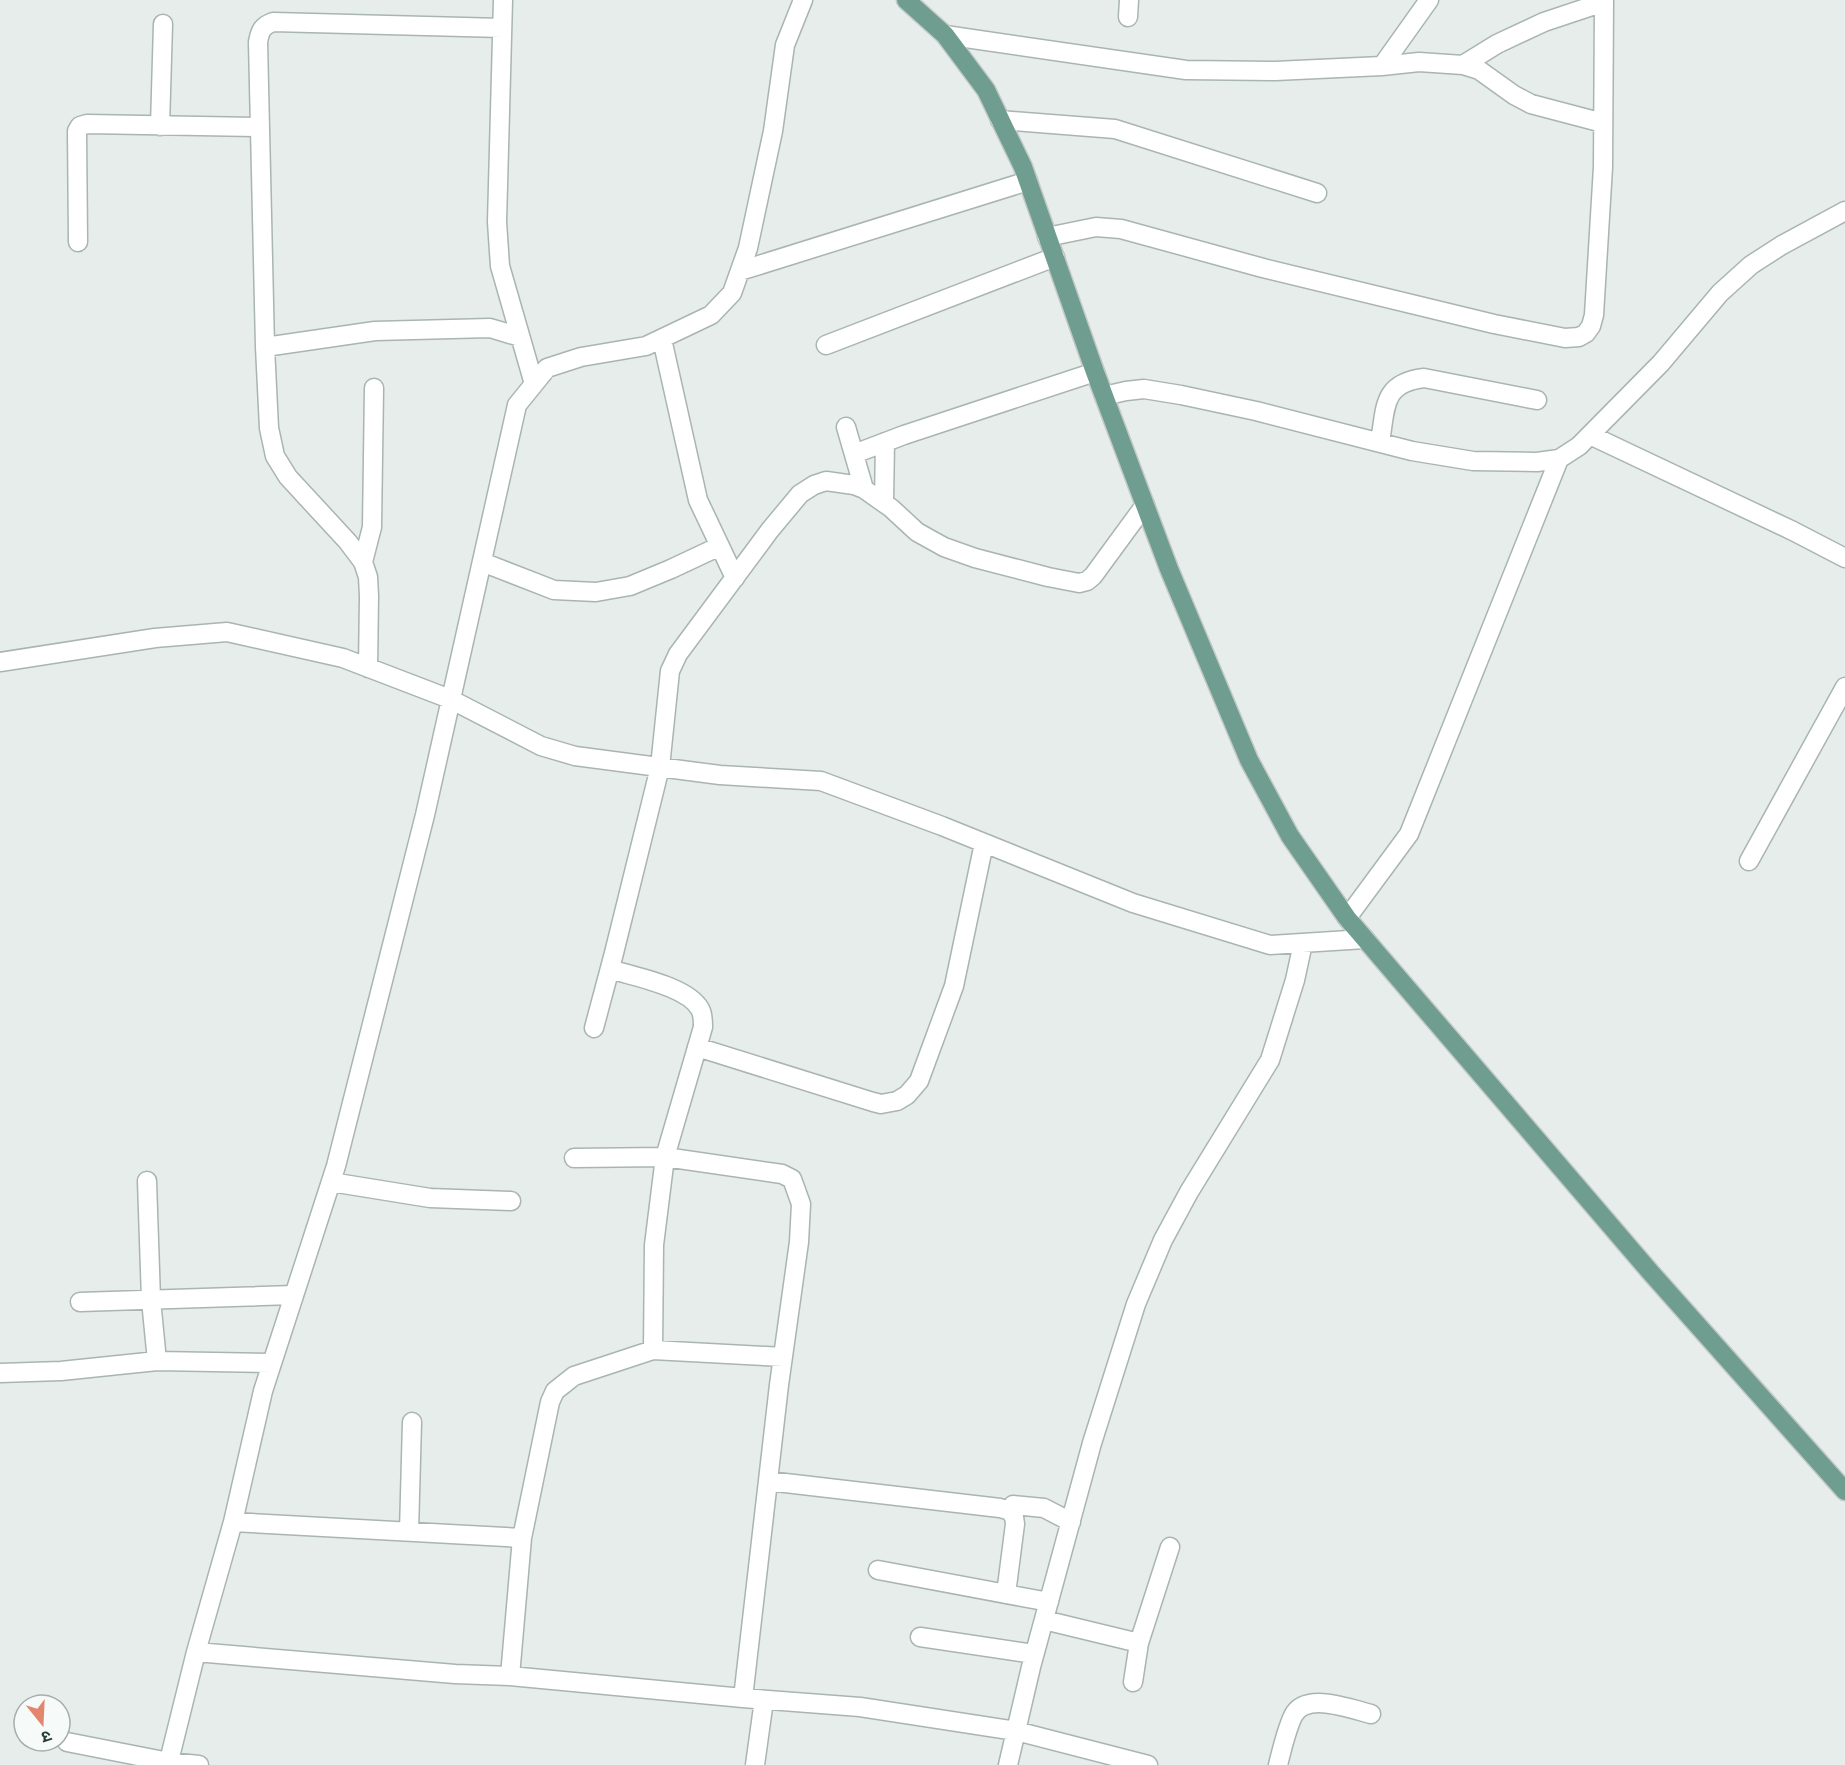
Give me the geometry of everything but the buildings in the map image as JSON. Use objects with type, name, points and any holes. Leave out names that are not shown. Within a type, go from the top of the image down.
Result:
[{"type":"main road","points":[[916,3],[945,34],[986,90],[1023,167],[1095,372],[1168,569],[1249,760],[1290,836],[1347,918],[1652,1274],[1843,1484]]},
{"type":"street","points":[[503,0],[497,222],[500,266],[534,384]]},
{"type":"street","points":[[169,1764],[196,1652],[233,1522],[263,1391],[331,1182],[425,815],[517,405],[547,368],[581,357],[646,346],[711,315],[732,293],[748,248],[773,131],[785,45],[803,0]]},
{"type":"street","points":[[1382,66],[1429,0]]},
{"type":"street","points":[[1047,237],[1096,226],[1121,229],[1263,268],[1483,321],[1565,338],[1579,337],[1591,326],[1594,315],[1603,167],[1604,1],[1544,22],[1497,44],[1462,64]]},
{"type":"street","points":[[368,668],[369,596],[368,577],[363,562],[348,542],[288,477],[275,456],[269,428],[258,42],[260,32],[264,25],[273,22],[502,28]]},
{"type":"street","points":[[160,126],[163,24]]},
{"type":"street","points":[[945,34],[1186,70],[1275,71],[1419,62],[1462,64],[1479,70],[1531,104],[1603,123]]},
{"type":"street","points":[[1000,120],[1115,129],[1317,193]]},
{"type":"street","points":[[78,242],[77,131],[80,126],[87,124],[260,127]]},
{"type":"street","points":[[740,271],[1028,181]]},
{"type":"street","points":[[1104,396],[1144,389],[1181,395],[1256,411],[1412,451],[1473,461],[1537,462],[1559,459],[1579,446],[1661,363],[1720,293],[1750,265],[1845,211]]},
{"type":"street","points":[[826,345],[1054,257]]},
{"type":"street","points":[[265,347],[375,331],[490,328],[520,337]]},
{"type":"street","points":[[662,339],[698,500],[735,578]]},
{"type":"street","points":[[854,454],[1095,372]]},
{"type":"street","points":[[1380,442],[1388,399],[1397,386],[1409,380],[1424,378],[1537,400]]},
{"type":"street","points":[[363,562],[372,527],[374,388]]},
{"type":"street","points":[[846,427],[864,489]]},
{"type":"street","points":[[1590,435],[1794,531],[1845,558]]},
{"type":"street","points":[[884,503],[885,442]]},
{"type":"street","points":[[1347,918],[1409,834],[1559,459]]},
{"type":"street","points":[[594,1028],[660,767],[670,671],[678,654],[770,530],[800,494],[813,485],[826,481],[855,485],[884,503],[917,532],[944,547],[985,561],[1079,583],[1094,576],[1145,505]]},
{"type":"street","points":[[482,562],[554,590],[596,592],[630,586],[720,546]]},
{"type":"street","points":[[0,662],[155,638],[227,632],[343,658],[450,699],[541,746],[575,756],[720,775],[821,781],[984,843],[1132,903],[1270,945],[1365,939]]},
{"type":"street","points":[[1749,861],[1845,687]]},
{"type":"street","points":[[697,1047],[881,1104],[897,1101],[907,1095],[919,1081],[954,986],[984,843]]},
{"type":"street","points":[[1008,1765],[1034,1654],[1092,1443],[1136,1304],[1163,1240],[1270,1060],[1295,980],[1303,943]]},
{"type":"street","points":[[610,969],[671,988],[689,997],[703,1016],[703,1027],[665,1157],[654,1245],[653,1350]]},
{"type":"street","points":[[574,1158],[665,1157],[782,1174],[792,1179],[801,1204],[799,1242],[783,1357],[743,1698]]},
{"type":"street","points":[[147,1181],[151,1300],[157,1361]]},
{"type":"street","points":[[331,1182],[430,1198],[511,1201]]},
{"type":"street","points":[[80,1302],[294,1295]]},
{"type":"street","points":[[510,1676],[522,1538],[550,1402],[555,1391],[574,1376],[653,1350],[783,1357]]},
{"type":"street","points":[[0,1373],[61,1371],[157,1361],[272,1363]]},
{"type":"street","points":[[409,1532],[412,1422]]},
{"type":"street","points":[[768,1480],[1010,1511],[1015,1524],[1006,1594]]},
{"type":"street","points":[[1012,1505],[1044,1508],[1071,1522]]},
{"type":"street","points":[[233,1522],[522,1538]]},
{"type":"street","points":[[1133,1682],[1139,1643],[1170,1547]]},
{"type":"street","points":[[878,1570],[1049,1602]]},
{"type":"street","points":[[1044,1620],[1139,1643]]},
{"type":"street","points":[[920,1637],[1034,1654]]},
{"type":"street","points":[[196,1652],[455,1674],[510,1676],[860,1707],[1016,1731],[1109,1760],[1148,1765]]},
{"type":"street","points":[[755,1765],[764,1700]]},
{"type":"street","points":[[1278,1765],[1294,1714],[1301,1706],[1309,1703],[1330,1704],[1371,1714]]},
{"type":"street","points":[[72,1743],[169,1764],[199,1765]]}]
